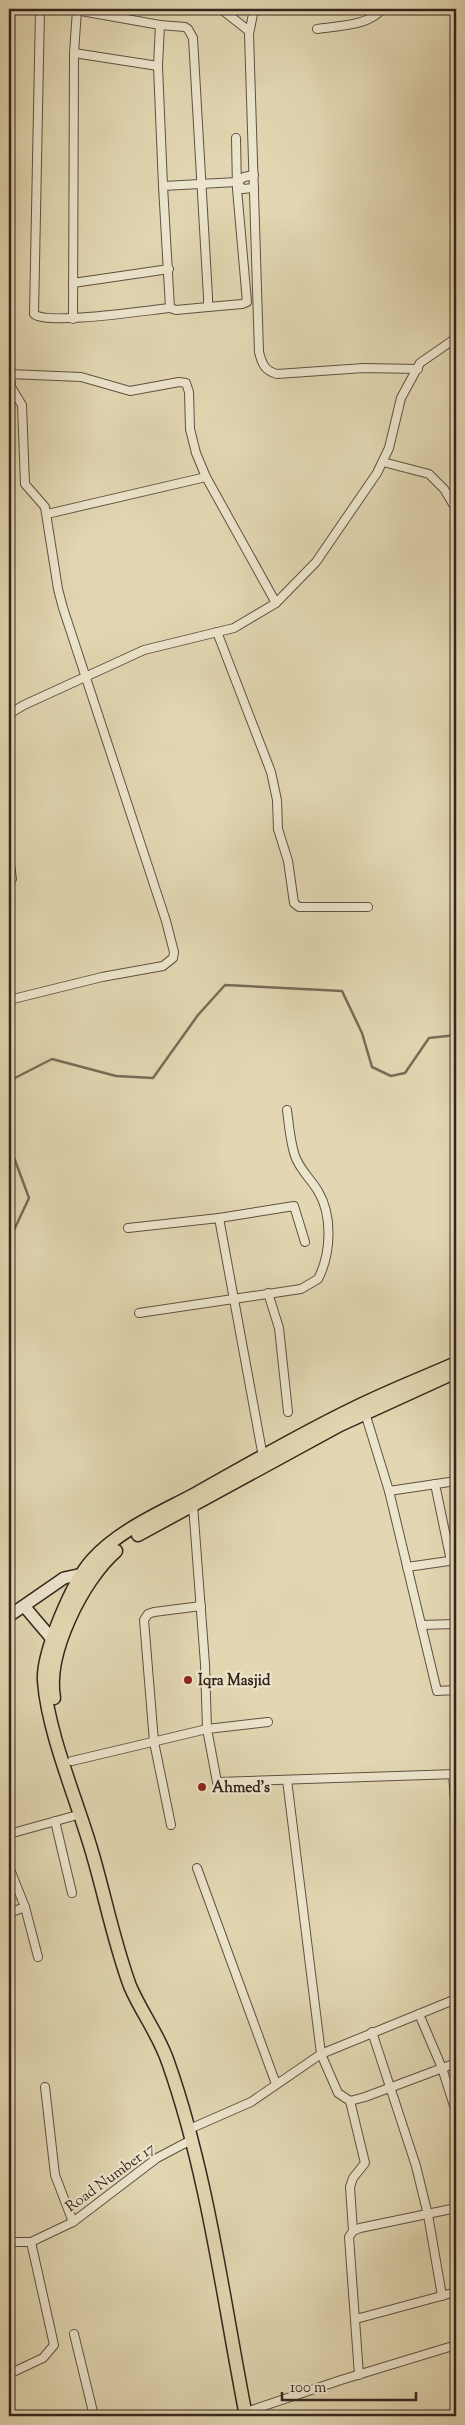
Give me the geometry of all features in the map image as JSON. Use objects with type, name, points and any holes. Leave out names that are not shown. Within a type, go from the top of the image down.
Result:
[{"type":"highway","points":[[246,2414],[194,2134],[174,2056],[140,1990],[132,1970],[72,1760],[53,1691],[57,1641],[82,1575],[92,1560],[108,1546],[131,1530],[348,1410],[456,1363]]},
{"type":"highway","points":[[194,2134],[168,2060],[131,1987],[124,1966],[47,1700],[44,1679],[45,1664],[95,1572],[119,1548],[133,1538],[365,1413],[456,1372]]},
{"type":"main road","points":[[9,1616],[64,1578],[95,1572]]},
{"type":"main road","points":[[24,1606],[57,1641]]},
{"type":"street","points":[[40,9],[34,314],[42,319],[73,319],[170,308],[176,310],[247,302],[237,182],[236,138]]},
{"type":"street","points":[[73,319],[73,9],[160,25],[185,27],[193,38],[208,307]]},
{"type":"street","points":[[221,9],[249,31]]},
{"type":"street","points":[[254,9],[249,31],[259,352],[265,368],[277,374],[364,368],[418,369]]},
{"type":"street","points":[[317,29],[363,21],[372,18],[382,9]]},
{"type":"street","points":[[160,25],[158,66],[170,308]]},
{"type":"street","points":[[74,53],[158,66]]},
{"type":"street","points":[[163,186],[237,182],[244,177],[254,175]]},
{"type":"street","points":[[237,182],[242,189],[254,188]]},
{"type":"street","points":[[73,283],[169,269]]},
{"type":"street","points":[[9,714],[144,650],[234,628],[276,603],[316,562],[383,462],[389,448],[401,398],[420,364],[456,338]]},
{"type":"street","points":[[9,366],[11,387],[22,405],[25,484],[42,502],[47,514],[58,589],[174,952],[173,958],[163,966],[102,977],[9,1000]]},
{"type":"street","points":[[9,374],[81,377],[130,391],[184,382],[188,386],[189,392],[188,410],[191,439],[206,477],[276,603]]},
{"type":"street","points":[[383,462],[429,474],[444,490],[456,509]]},
{"type":"street","points":[[47,514],[206,477]]},
{"type":"street","points":[[217,632],[271,772],[277,800],[278,829],[288,861],[294,903],[299,907],[368,908]]},
{"type":"street","points":[[9,858],[12,878]]},
{"type":"street","points":[[139,1314],[301,1289],[313,1283],[322,1273],[328,1250],[328,1228],[323,1202],[295,1156],[286,1110]]},
{"type":"street","points":[[128,1228],[219,1218],[294,1206],[305,1242]]},
{"type":"street","points":[[219,1218],[263,1457]]},
{"type":"street","points":[[268,1293],[279,1328],[288,1412]]},
{"type":"street","points":[[365,1413],[389,1491],[436,1691],[456,1690]]},
{"type":"street","points":[[389,1491],[456,1481]]},
{"type":"street","points":[[407,1567],[453,1560],[435,1484]]},
{"type":"street","points":[[194,1504],[207,1729],[217,1782],[455,1774],[456,1814]]},
{"type":"street","points":[[171,1825],[154,1742],[144,1620],[148,1614],[154,1612],[201,1606]]},
{"type":"street","points":[[420,1624],[456,1624]]},
{"type":"street","points":[[72,1760],[207,1729],[268,1722]]},
{"type":"street","points":[[287,1780],[321,2054],[338,2093],[350,2101],[366,2163],[353,2178],[349,2196],[353,2231],[348,2243],[356,2319],[359,2374]]},
{"type":"street","points":[[9,1834],[81,1814]]},
{"type":"street","points":[[55,1821],[72,1893]]},
{"type":"street","points":[[9,1867],[25,1907],[38,1956]]},
{"type":"street","points":[[198,1868],[276,2084]]},
{"type":"street","points":[[9,1913],[25,1907]]},
{"type":"street","name":"Road Number 17","points":[[9,2242],[31,2242],[73,2222],[157,2158],[194,2134],[251,2102],[321,2054],[456,1999]]},
{"type":"street","points":[[419,2014],[442,2068],[456,2112]]},
{"type":"street","points":[[372,2032],[416,2166],[428,2215],[442,2296]]},
{"type":"street","points":[[350,2101],[456,2063]]},
{"type":"street","points":[[45,2088],[56,2175],[73,2222]]},
{"type":"street","points":[[353,2231],[456,2208]]},
{"type":"street","points":[[9,2374],[43,2358],[54,2345],[31,2242]]},
{"type":"street","points":[[356,2319],[456,2292]]},
{"type":"street","points":[[74,2334],[94,2416]]},
{"type":"street","points":[[246,2414],[359,2374],[456,2345]]},
{"type":"waterway","points":[[9,1081],[52,1059],[116,1076],[153,1078],[198,1015],[225,985],[342,991],[362,1033],[372,1067],[391,1076],[405,1073],[429,1038],[456,1035]]},
{"type":"waterway","points":[[9,1144],[29,1198],[14,1230],[9,1235]]},
{"type":"place","name":"Iqra Masjid","points":[[188,1680]]},
{"type":"place","name":"Ahmed's","points":[[202,1787]]}]
